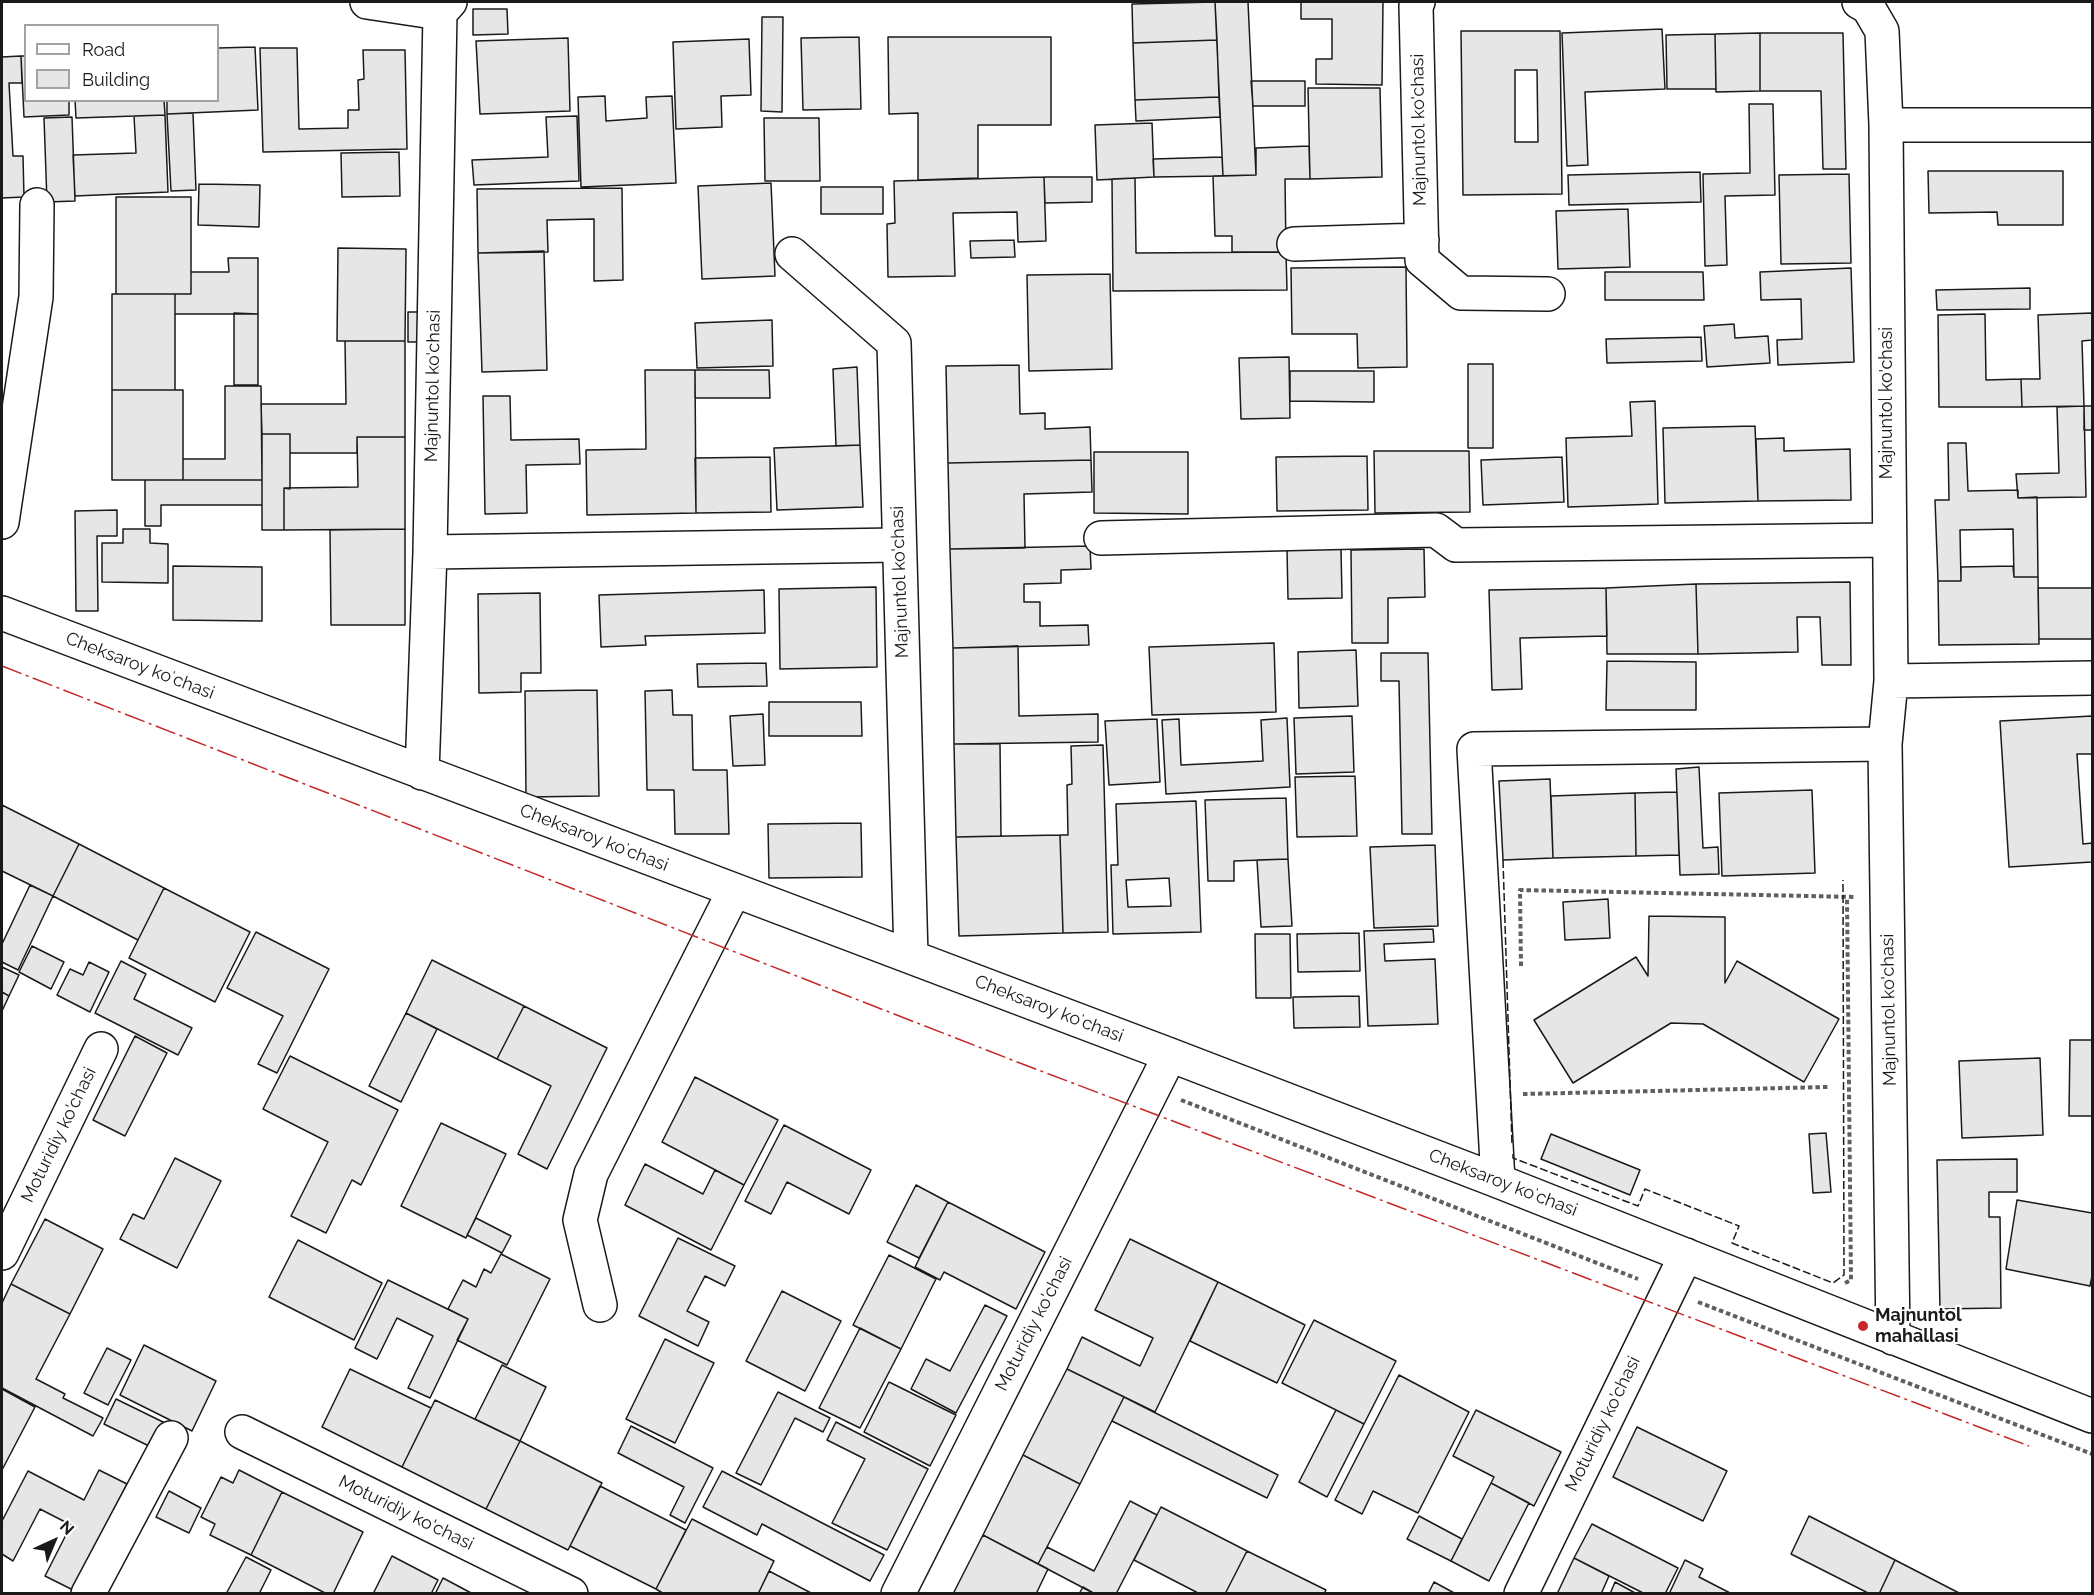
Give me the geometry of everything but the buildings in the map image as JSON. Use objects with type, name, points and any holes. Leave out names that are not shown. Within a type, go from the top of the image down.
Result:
[{"type":"street","points":[[367,2],[446,7]]},
{"type":"street","name":"Majnuntol ko'chasi","points":[[1418,2],[1416,6],[1422,250]]},
{"type":"street","name":"Majnuntol ko'chasi","points":[[1859,2],[1868,7],[1882,32],[1886,125],[1890,681],[1885,744],[1893,1338]]},
{"type":"street","name":"Majnuntol ko'chasi","points":[[422,773],[446,7]]},
{"type":"street","points":[[1886,125],[2092,125]]},
{"type":"street","points":[[2,522],[36,297],[37,205]]},
{"type":"street","points":[[1294,244],[1422,250],[1461,293],[1548,294]]},
{"type":"street","name":"Majnuntol ko'chasi","points":[[792,254],[894,344],[911,956]]},
{"type":"street","points":[[1101,538],[1436,530],[1456,545],[1888,540]]},
{"type":"street","points":[[430,552],[898,544]]},
{"type":"street","name":"Cheksaroy koʻchasi","points":[[2,613],[911,956],[1498,1181],[2092,1416]]},
{"type":"street","points":[[1890,681],[2092,678]]},
{"type":"street","points":[[1498,1181],[1474,749],[1885,744]]},
{"type":"street","points":[[600,1305],[580,1220],[591,1174],[734,891]]},
{"type":"street","name":"Moturidiy ko'chasi","points":[[2,1253],[101,1049]]},
{"type":"street","name":"Moturidiy ko'chasi","points":[[898,1593],[1170,1055]]},
{"type":"street","name":"Moturidiy ko'chasi","points":[[1521,1593],[1686,1255]]},
{"type":"street","name":"Moturidiy ko'chasi","points":[[242,1432],[571,1593]]},
{"type":"street","points":[[88,1593],[171,1438]]},
{"type":"path","points":[[1521,974],[1520,890],[1887,896]]},
{"type":"path","points":[[1842,1284],[1851,1280],[1847,897]]},
{"type":"path","points":[[1523,1105],[1522,1094],[1828,1087]]},
{"type":"path","points":[[1152,1089],[2092,1454]]},
{"type":"fence","points":[[1503,860],[1512,1145]]},
{"type":"fence","points":[[1513,1154],[1513,1158],[1638,1206],[1645,1189],[1739,1226],[1732,1243],[1833,1283],[1844,1275],[1843,880]]},
{"type":"power","points":[[2,666],[1012,1060],[2029,1446]]},
{"type":"place","name":"Majnuntol mahallasi","points":[[1863,1326]]}]
